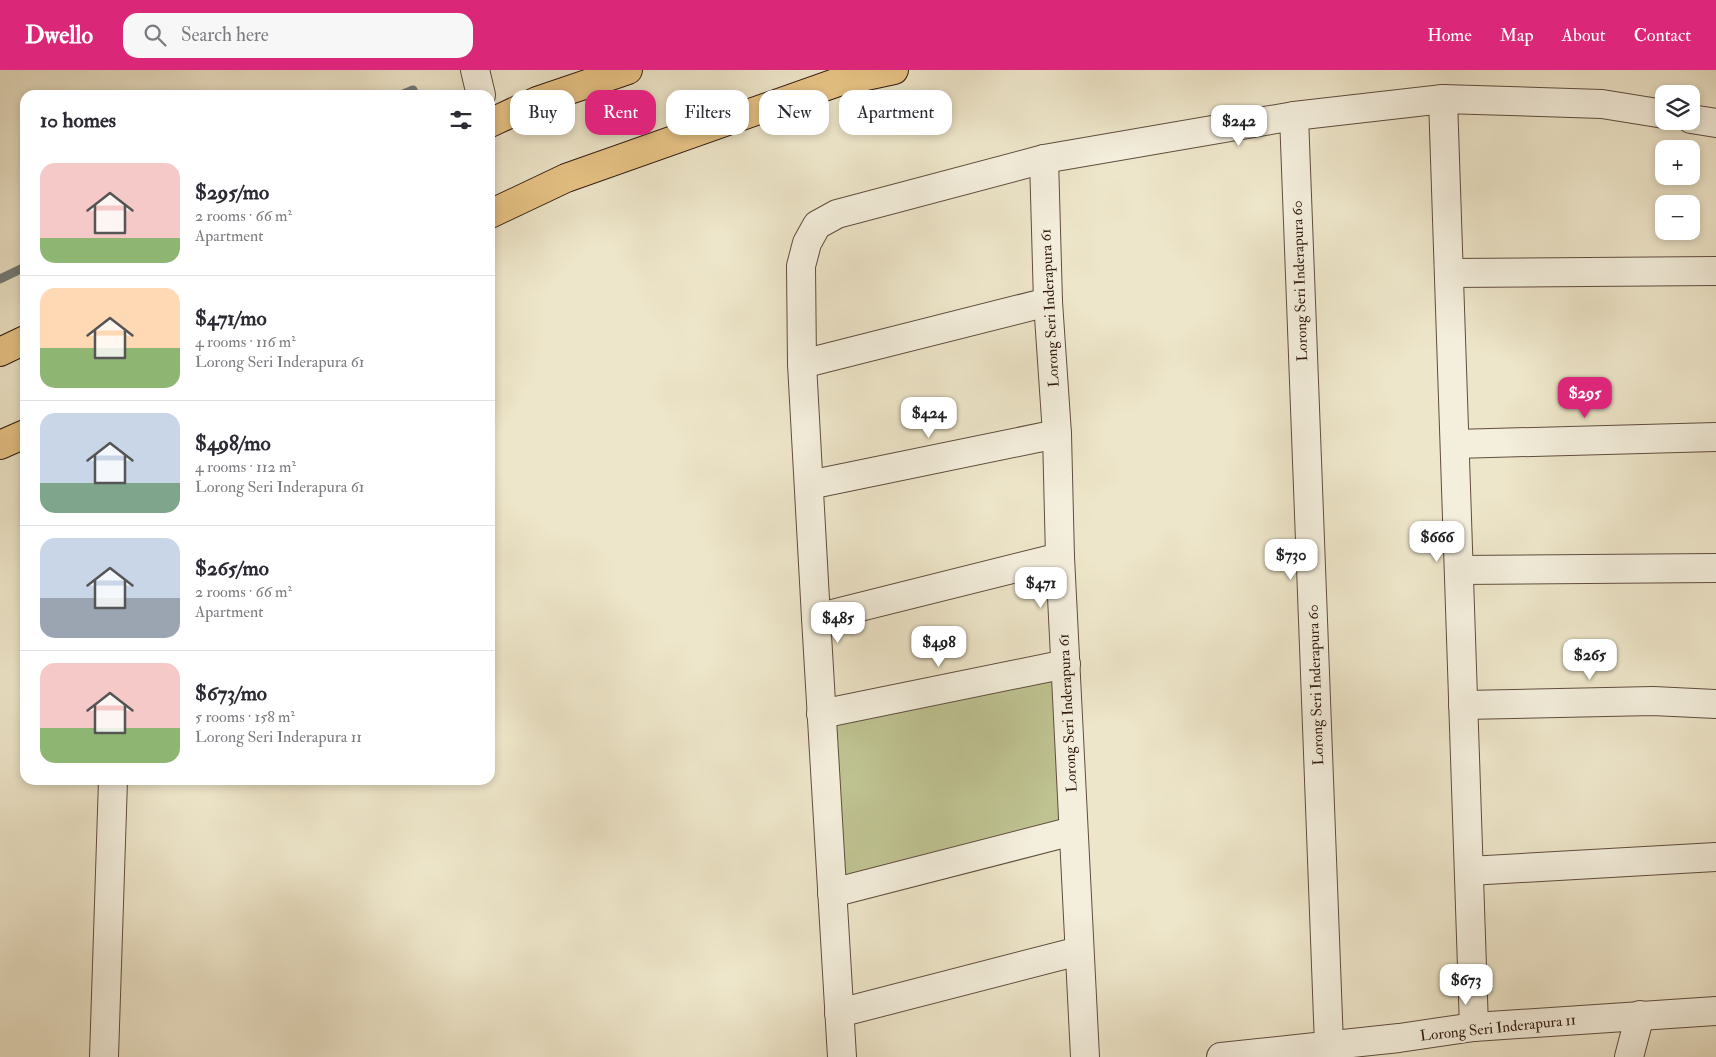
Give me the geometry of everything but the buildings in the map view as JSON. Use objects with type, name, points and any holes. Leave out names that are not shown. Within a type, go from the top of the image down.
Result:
[{"type":"highway","points":[[495,121],[537,102],[628,70]]},
{"type":"highway","points":[[495,212],[566,178],[838,82],[894,70]]},
{"type":"highway","points":[[0,352],[20,342]]},
{"type":"highway","points":[[0,445],[20,436]]},
{"type":"street","points":[[475,70],[480,90]]},
{"type":"street","points":[[1443,99],[1474,1027]]},
{"type":"street","points":[[842,1057],[802,364],[801,266],[807,243],[817,225],[837,214],[1044,159],[1294,116],[1443,99],[1602,104],[1655,113]]},
{"type":"street","name":"Lorong Seri Inderapura 60","points":[[1294,116],[1329,1045]]},
{"type":"street","points":[[1700,120],[1716,123]]},
{"type":"street","name":"Lorong Seri Inderapura 61","points":[[1044,159],[1048,302],[1056,434],[1060,557],[1084,1057]]},
{"type":"street","points":[[1449,273],[1716,271]]},
{"type":"street","points":[[802,364],[1048,302]]},
{"type":"street","points":[[809,485],[1056,434]]},
{"type":"street","points":[[1455,444],[1716,437]]},
{"type":"street","points":[[816,618],[1060,557]]},
{"type":"street","points":[[1459,570],[1716,568]]},
{"type":"street","points":[[822,714],[1066,664]]},
{"type":"street","points":[[1463,705],[1653,701],[1716,704]]},
{"type":"street","points":[[104,1057],[113,785]]},
{"type":"street","points":[[832,893],[1073,831]]},
{"type":"street","points":[[1469,871],[1716,857]]},
{"type":"street","points":[[838,1013],[1079,951]]},
{"type":"street","name":"Lorong Seri Inderapura 11","points":[[1221,1057],[1329,1045],[1397,1048],[1474,1027],[1716,1011]]},
{"type":"street","points":[[1629,1057],[1640,1015]]},
{"type":"green space","points":[[1066,664],[1073,831],[832,893],[821,714]]},
{"type":"waterway","points":[[0,279],[20,269]]}]
